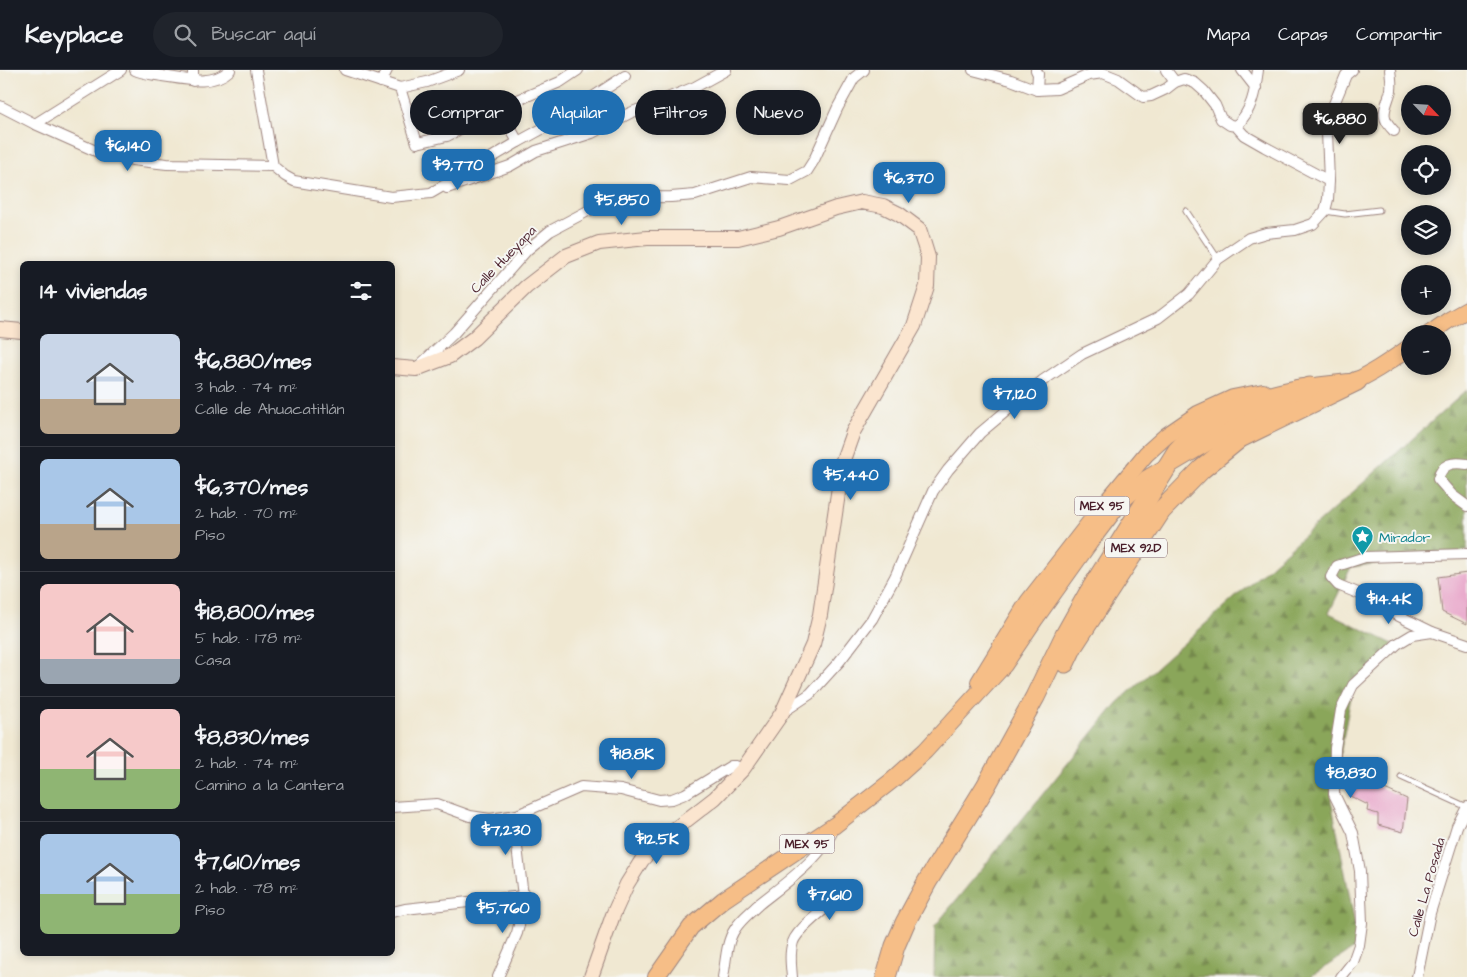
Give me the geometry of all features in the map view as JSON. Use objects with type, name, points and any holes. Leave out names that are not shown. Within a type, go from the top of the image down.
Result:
[{"type":"highway","name":"MEX 92D","points":[[986,786],[1016,750],[1045,702],[1074,646],[1161,511],[1202,469],[1240,438],[1259,427],[1306,407],[1357,381]]},
{"type":"highway","name":"MEX 92D","points":[[886,977],[895,946],[927,882],[986,786],[1036,697],[1065,635],[1088,594],[1177,451],[1208,423],[1257,399],[1310,387]]},
{"type":"main road","points":[[395,368],[416,369],[450,356],[474,338],[526,287],[566,256],[599,243],[647,238],[738,238],[779,228],[836,208],[862,202],[883,206],[900,214],[919,229],[928,257],[927,286],[914,326],[853,432],[843,460],[820,614],[813,644],[782,713],[743,769],[715,798],[657,842],[642,860],[627,884],[612,915],[590,977]]},
{"type":"main road","points":[[1442,325],[1467,310]]},
{"type":"main road","points":[[0,329],[20,331]]},
{"type":"main road","name":"MEX 95","points":[[656,977],[691,927],[723,900],[835,825],[894,779],[925,751],[1004,665],[1046,603],[1120,504],[1146,480],[1232,428],[1280,408],[1357,381],[1401,353]]},
{"type":"main road","name":"MEX 95","points":[[961,712],[1028,602],[1146,454],[1166,436],[1198,414],[1233,398],[1270,390],[1357,381]]},
{"type":"street","points":[[35,124],[121,70]]},
{"type":"street","points":[[135,70],[193,81],[214,79],[230,70]]},
{"type":"street","points":[[193,70],[193,81]]},
{"type":"street","points":[[256,70],[273,166]]},
{"type":"street","points":[[345,70],[400,88],[427,82],[459,70]]},
{"type":"street","points":[[381,82],[387,70]]},
{"type":"street","points":[[522,98],[560,82],[578,70]]},
{"type":"street","points":[[0,106],[98,152],[132,160],[167,164],[273,166],[294,181],[391,197],[430,193],[510,166],[536,151],[592,133],[630,113],[695,87],[726,70]]},
{"type":"street","name":"Calle Hueyapa","points":[[416,369],[454,333],[527,250],[550,231],[601,204],[616,198],[694,195],[751,177],[790,180],[807,171],[854,78],[864,70]]},
{"type":"street","points":[[973,70],[1011,80],[1037,90],[1057,89],[1089,75],[1103,73],[1118,79],[1143,97],[1151,96],[1184,79],[1195,83],[1204,91],[1215,105],[1221,119],[1230,125],[1236,126],[1258,143],[1328,181]]},
{"type":"street","points":[[1036,70],[1038,74],[1037,90]]},
{"type":"street","points":[[1166,70],[1175,82]]},
{"type":"street","points":[[1242,70],[1256,88]]},
{"type":"street","points":[[1236,126],[1253,103],[1258,70]]},
{"type":"street","points":[[782,713],[810,694],[839,662],[872,619],[895,577],[933,491],[948,470],[980,433],[1042,381],[1082,354],[1158,318],[1189,294],[1218,259],[1248,238],[1266,233],[1295,230],[1313,224],[1325,211],[1328,199],[1327,132],[1334,104],[1346,75],[1352,70]]},
{"type":"street","points":[[1390,70],[1392,88],[1384,110],[1384,116],[1394,131]]},
{"type":"street","points":[[430,193],[553,123],[625,76]]},
{"type":"street","points":[[400,88],[410,120]]},
{"type":"street","points":[[415,135],[417,143],[449,135]]},
{"type":"street","points":[[514,135],[518,142]]},
{"type":"street","points":[[1467,464],[1453,463],[1444,466],[1440,471],[1438,479],[1452,495],[1467,506]]},
{"type":"street","points":[[1467,554],[1365,557],[1337,566],[1331,577],[1338,584],[1395,614],[1432,632],[1467,644]]},
{"type":"street","points":[[1341,977],[1353,962],[1359,945],[1362,922],[1360,871],[1353,833],[1334,794],[1335,748],[1341,710],[1354,686],[1396,644],[1412,635],[1432,632]]},
{"type":"street","points":[[395,808],[437,804],[470,816],[490,819],[517,815],[581,787],[621,790],[659,800],[672,799],[685,794],[731,766],[743,769]]},
{"type":"street","name":"Calle La Posada","points":[[1417,977],[1430,913],[1457,826],[1467,807]]},
{"type":"street","points":[[498,977],[522,913],[523,896],[517,815]]},
{"type":"street","points":[[723,977],[730,939],[734,930],[742,920],[822,849],[829,841],[835,825]]},
{"type":"street","points":[[792,977],[790,961],[793,941],[813,919],[847,891]]},
{"type":"street","points":[[395,911],[523,896]]},
{"type":"lane","points":[[1325,211],[1345,214],[1379,210]]},
{"type":"lane","points":[[1186,212],[1218,259]]},
{"type":"lane","points":[[1401,777],[1467,807]]},
{"type":"green space","points":[[1467,390],[1467,483],[1465,484],[1467,487],[1467,551],[1351,567],[1329,613],[1393,644],[1352,692],[1331,800],[1359,945],[1310,977],[934,977],[935,926],[1117,703]]},
{"type":"building","points":[[1467,573],[1467,624],[1442,612],[1438,577]]},
{"type":"building","points":[[1351,774],[1407,799],[1403,832],[1378,825],[1378,814],[1367,811],[1368,805],[1350,796]]},
{"type":"place","name":"Mirador","points":[[1363,556]]}]
